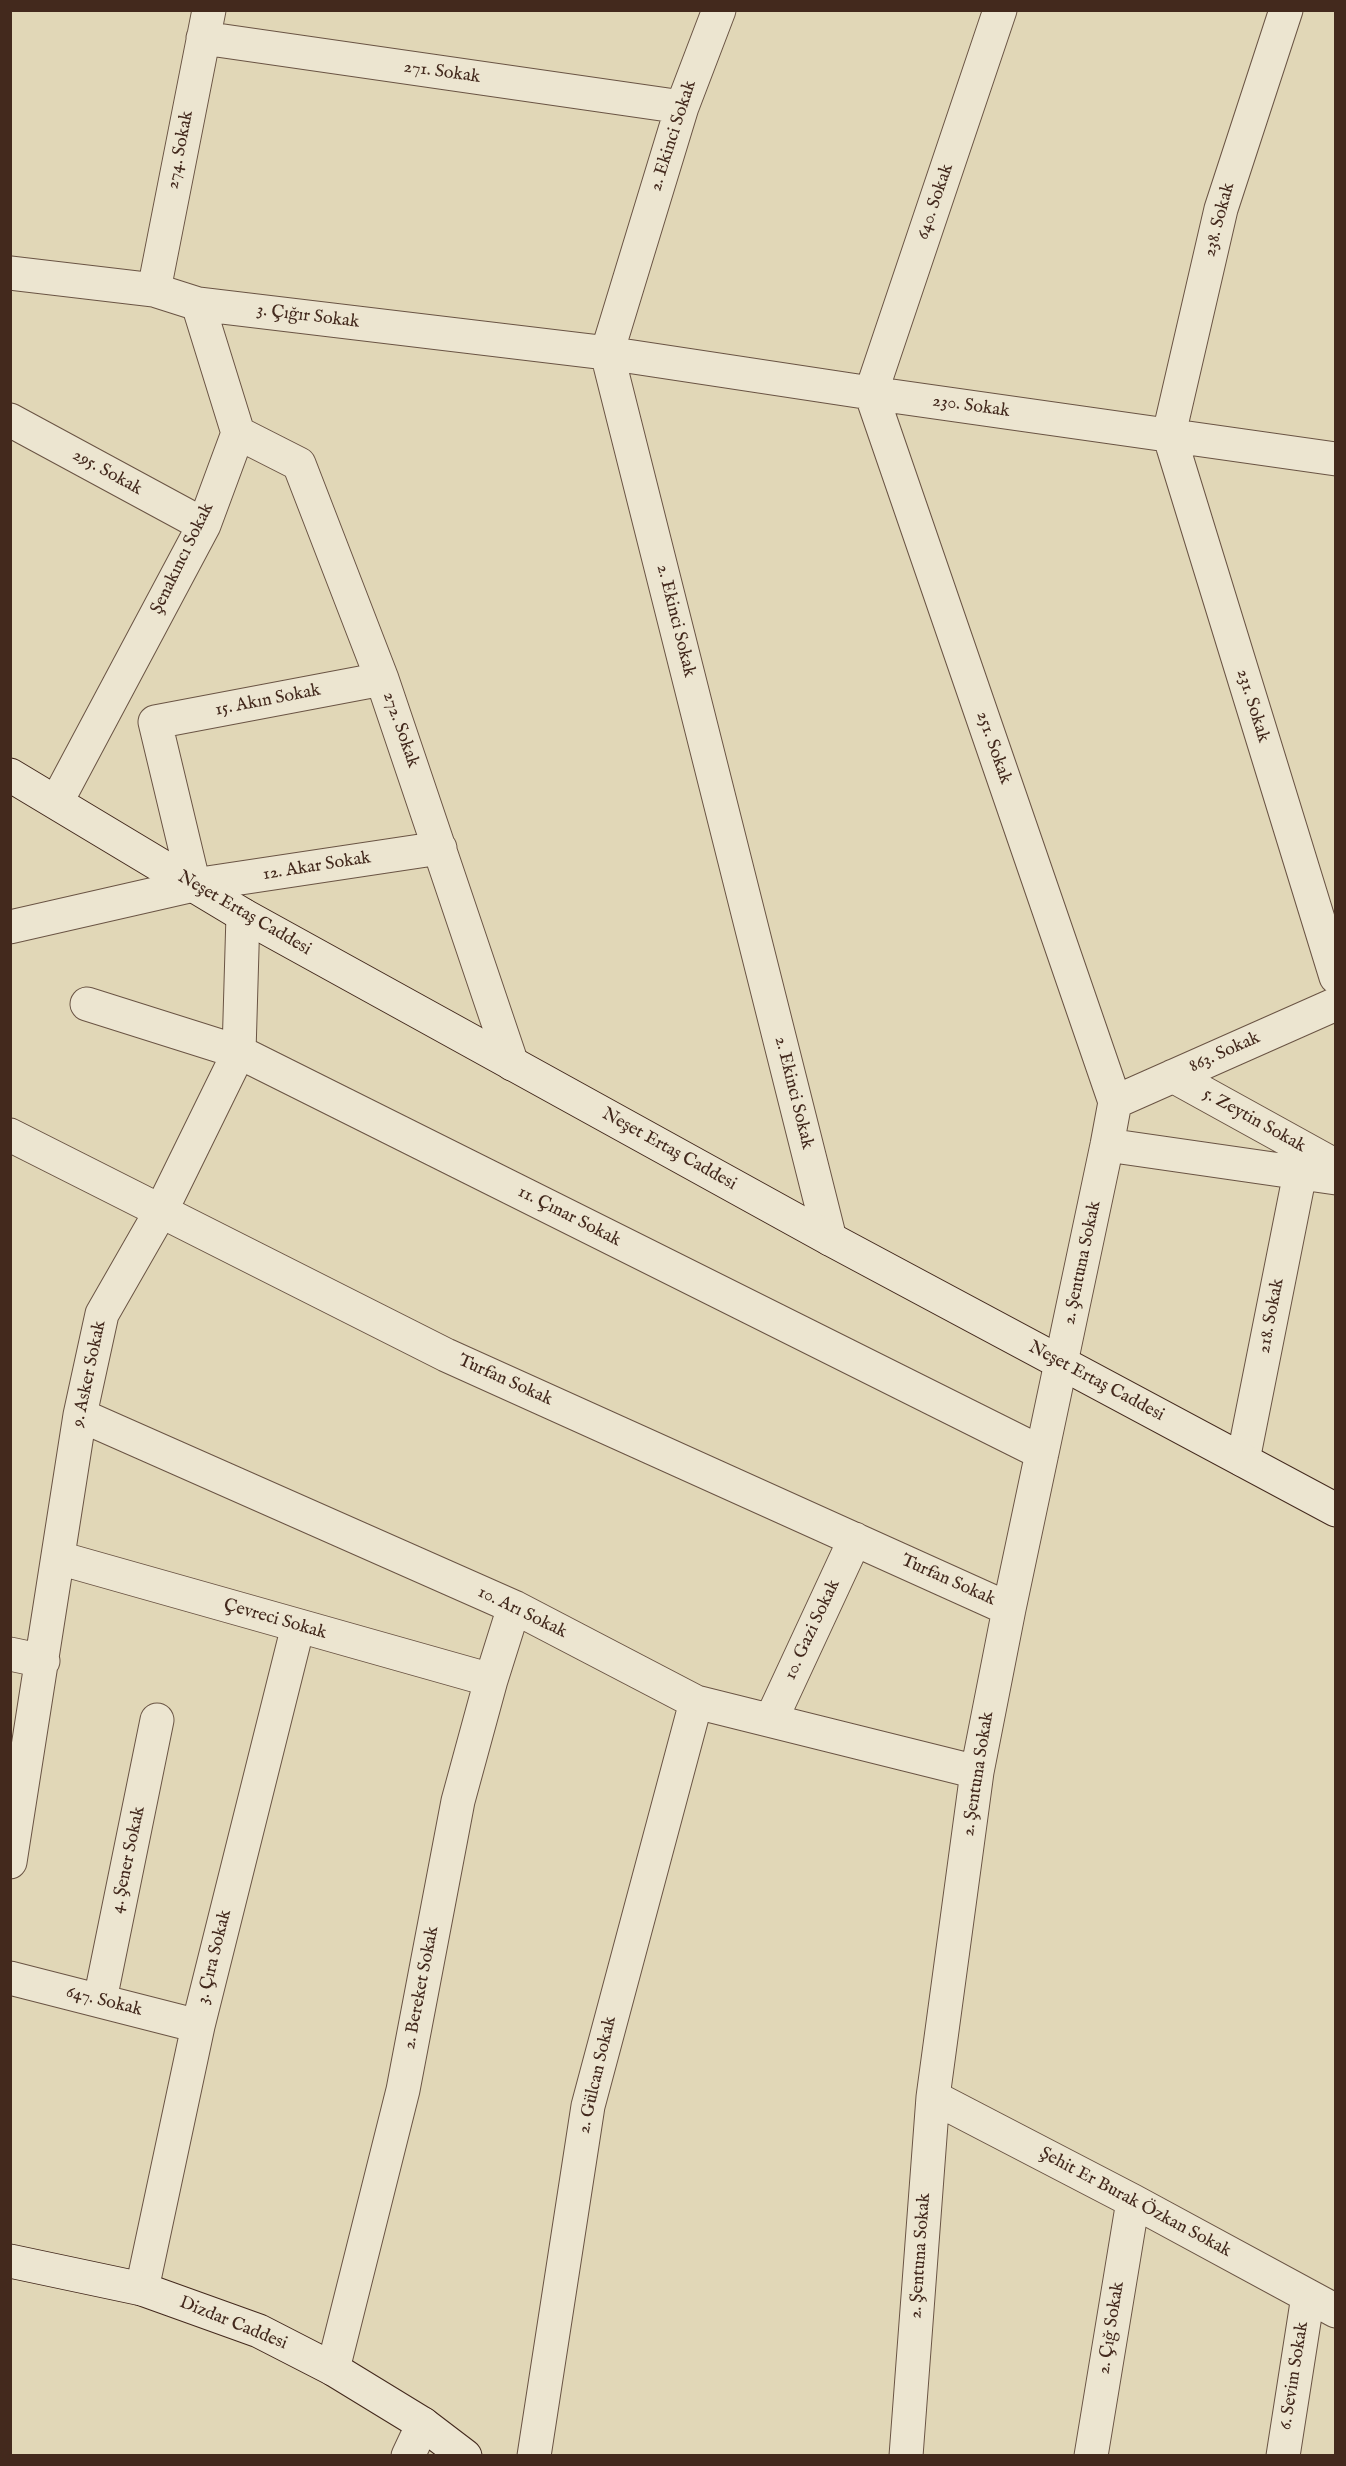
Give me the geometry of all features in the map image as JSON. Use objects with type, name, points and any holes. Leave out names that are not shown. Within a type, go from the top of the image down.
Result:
[{"type":"street","name":"2. Ekinci Sokak","points":[[718,10],[682,107],[607,353],[830,1239]]},
{"type":"street","name":"640. Sokak","points":[[871,393],[1000,10]]},
{"type":"street","name":"238. Sokak","points":[[1169,434],[1221,209],[1286,10]]},
{"type":"street","name":"271. Sokak","points":[[206,24],[682,107]]},
{"type":"street","name":"274. Sokak","points":[[154,290],[206,24]]},
{"type":"street","name":"3. Çığır Sokak","points":[[10,273],[154,290],[198,304],[607,353]]},
{"type":"street","points":[[198,304],[238,433]]},
{"type":"street","name":"230. Sokak","points":[[607,353],[1335,459]]},
{"type":"street","name":"251. Sokak","points":[[871,393],[1114,1102]]},
{"type":"street","name":"295. Sokak","points":[[10,420],[204,525]]},
{"type":"street","name":"Şenakıncı Sokak","points":[[57,801],[204,525],[238,433]]},
{"type":"street","name":"272. Sokak","points":[[238,433],[299,464],[382,679],[512,1064]]},
{"type":"street","name":"231. Sokak","points":[[1169,434],[1335,977]]},
{"type":"street","name":"15. Akın Sokak","points":[[194,885],[155,722],[382,679]]},
{"type":"street","name":"Neşet Ertaş Caddesi","points":[[10,775],[57,801],[243,915],[830,1239],[1335,1510]]},
{"type":"street","name":"12. Akar Sokak","points":[[10,927],[194,885],[440,848]]},
{"type":"street","name":"9. Asker Sokak","points":[[11,1854],[80,1415],[102,1314],[161,1211],[239,1052],[243,915]]},
{"type":"street","name":"11. Çınar Sokak","points":[[87,1004],[239,1052],[1042,1453]]},
{"type":"street","name":"863. Sokak","points":[[1114,1102],[1335,1004]]},
{"type":"street","name":"5. Zeytin Sokak","points":[[1173,1076],[1335,1166]]},
{"type":"street","name":"2. Şentuna Sokak","points":[[906,2456],[933,2097],[977,1772],[1009,1609],[1063,1364],[1114,1102]]},
{"type":"street","name":"Turfan Sokak","points":[[10,1135],[446,1354],[1009,1609]]},
{"type":"street","points":[[1107,1145],[1335,1178]]},
{"type":"street","name":"218. Sokak","points":[[1243,1460],[1300,1173]]},
{"type":"street","name":"10. Arı Sokak","points":[[80,1415],[514,1607],[696,1702],[977,1772]]},
{"type":"street","name":"10. Gazi Sokak","points":[[771,1720],[855,1539]]},
{"type":"street","name":"Çevreci Sokak","points":[[59,1558],[491,1680]]},
{"type":"street","name":"2. Bereket Sokak","points":[[333,2369],[403,2090],[458,1801],[491,1680],[514,1607]]},
{"type":"street","name":"3. Çıra Sokak","points":[[142,2289],[198,2026],[298,1626]]},
{"type":"street","points":[[10,1654],[43,1660]]},
{"type":"street","name":"2. Gülcan Sokak","points":[[534,2456],[588,2106],[696,1702]]},
{"type":"street","name":"4. Şener Sokak","points":[[100,2000],[158,1720]]},
{"type":"street","name":"647. Sokak","points":[[10,1978],[198,2026]]},
{"type":"street","name":"Şehit Er Burak Özkan Sokak","points":[[933,2097],[1133,2201],[1322,2304]]},
{"type":"street","name":"2. Çığ Sokak","points":[[1091,2456],[1133,2201]]},
{"type":"street","name":"Dizdar Caddesi","points":[[10,2261],[142,2289],[259,2331],[333,2369],[423,2424],[465,2456]]},
{"type":"street","name":"6. Sevim Sokak","points":[[1283,2456],[1322,2304]]},
{"type":"street","points":[[408,2456],[423,2424]]}]
